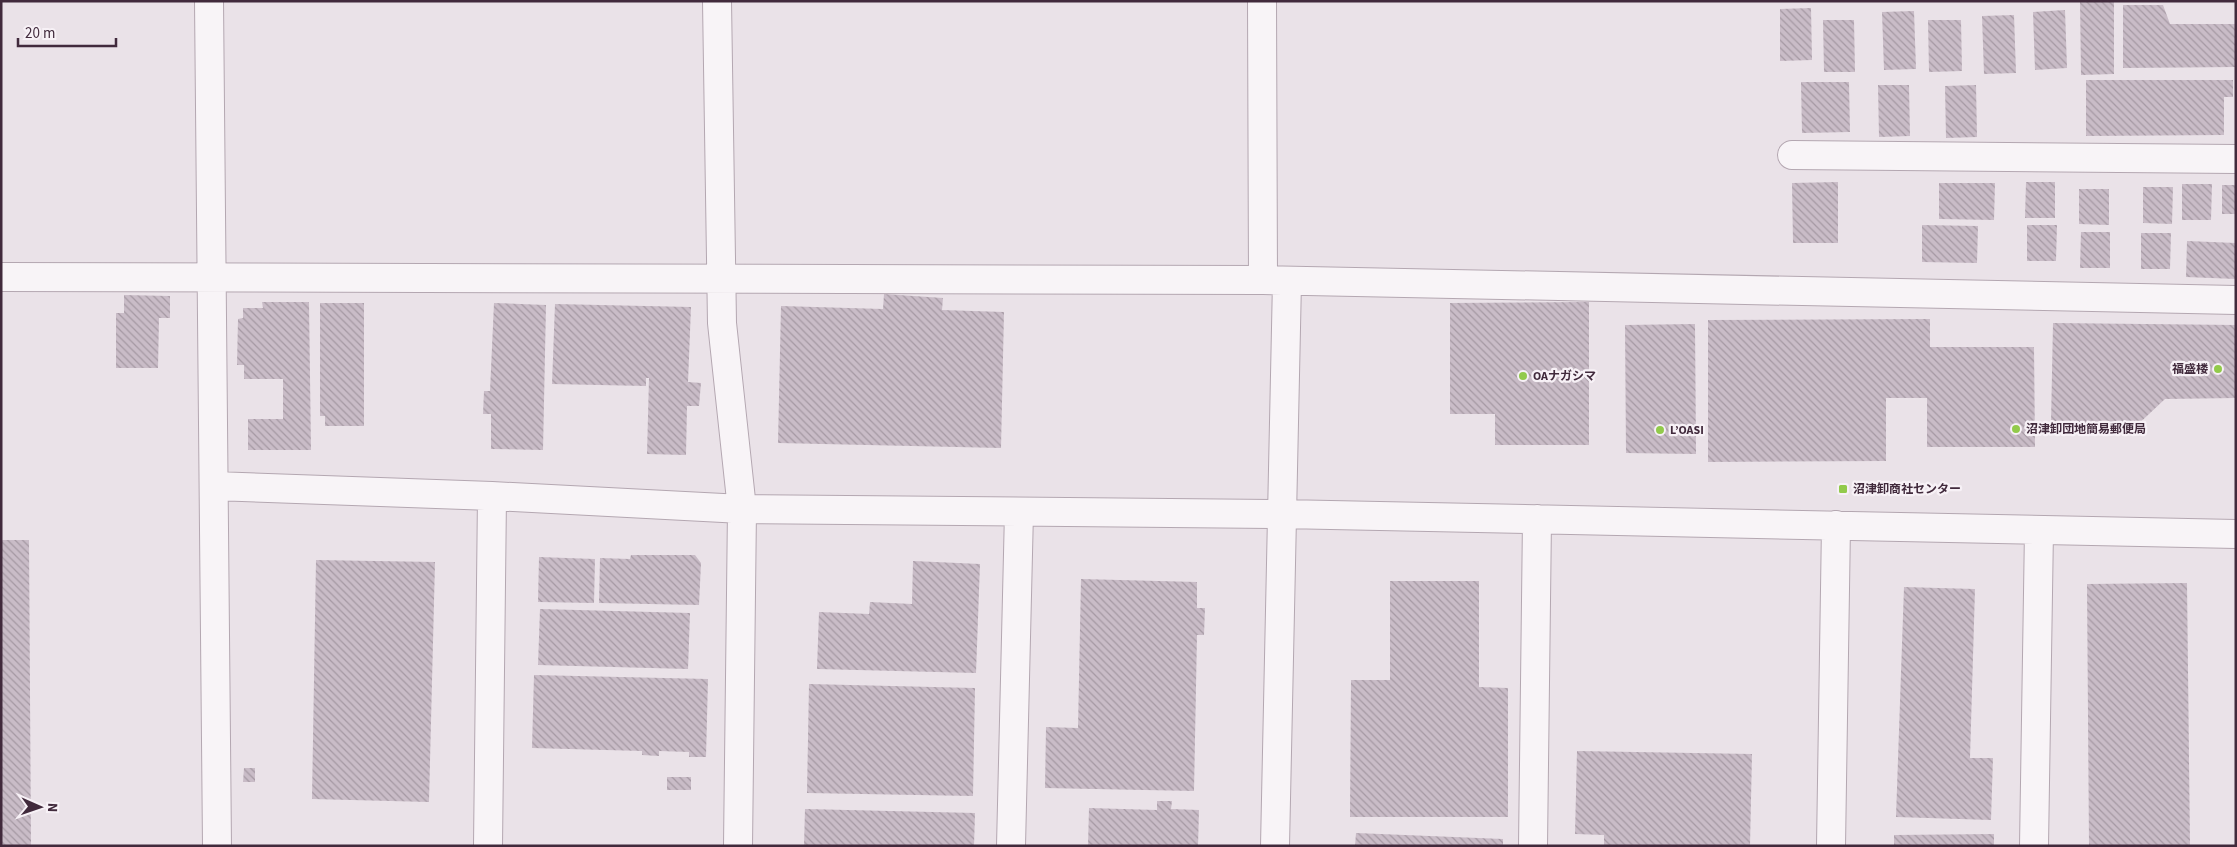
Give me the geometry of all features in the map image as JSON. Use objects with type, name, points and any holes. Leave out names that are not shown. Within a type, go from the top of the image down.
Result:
[{"type":"street","points":[[209,1],[210,278],[217,846]]},
{"type":"street","points":[[717,1],[722,322],[742,509],[738,846]]},
{"type":"street","points":[[1262,1],[1275,281],[1282,514],[1275,846]]},
{"type":"street","points":[[1792,155],[2236,159]]},
{"type":"street","points":[[1,277],[1275,281],[2236,300]]},
{"type":"street","points":[[214,486],[492,496],[742,509],[1282,514],[2236,534]]},
{"type":"street","points":[[488,846],[492,496]]},
{"type":"street","points":[[1012,846],[1019,512]]},
{"type":"street","points":[[1533,846],[1537,519]]},
{"type":"street","points":[[1831,846],[1836,525]]},
{"type":"street","points":[[2034,846],[2039,530]]},
{"type":"building","points":[[2080,1],[2114,1],[2114,74],[2081,75]]},
{"type":"building","points":[[2123,5],[2163,5],[2170,24],[2236,24],[2236,67],[2123,68]]},
{"type":"building","points":[[1811,8],[1812,60],[1780,61],[1780,9]]},
{"type":"building","points":[[2065,10],[2067,68],[2035,70],[2033,12]]},
{"type":"building","points":[[1914,11],[1916,69],[1884,70],[1882,12]]},
{"type":"building","points":[[2014,15],[2016,73],[1984,74],[1982,16]]},
{"type":"building","points":[[1823,20],[1854,20],[1855,72],[1824,72]]},
{"type":"building","points":[[1928,20],[1961,20],[1962,71],[1929,72]]},
{"type":"building","points":[[2086,80],[2233,80],[2233,97],[2224,97],[2224,135],[2086,136]]},
{"type":"building","points":[[1801,82],[1849,82],[1850,132],[1802,133]]},
{"type":"building","points":[[1878,85],[1909,85],[1910,136],[1879,137]]},
{"type":"building","points":[[1976,85],[1977,137],[1946,138],[1945,86]]},
{"type":"building","points":[[1838,182],[1838,243],[1793,243],[1792,183]]},
{"type":"building","points":[[2026,182],[2055,182],[2055,218],[2025,218]]},
{"type":"building","points":[[1939,183],[1995,183],[1994,220],[1939,219]]},
{"type":"building","points":[[2182,184],[2212,184],[2211,220],[2182,220]]},
{"type":"building","points":[[2222,185],[2236,185],[2236,214],[2222,214]]},
{"type":"building","points":[[2143,187],[2173,187],[2172,224],[2143,223]]},
{"type":"building","points":[[2079,189],[2109,189],[2109,225],[2079,224]]},
{"type":"building","points":[[1922,225],[1978,226],[1977,263],[1922,262]]},
{"type":"building","points":[[2027,225],[2057,225],[2056,261],[2027,261]]},
{"type":"building","points":[[2081,232],[2110,232],[2110,268],[2080,268]]},
{"type":"building","points":[[2141,233],[2171,233],[2170,269],[2141,269]]},
{"type":"building","points":[[2187,241],[2236,243],[2236,279],[2186,277]]},
{"type":"building","points":[[884,294],[943,298],[942,310],[1004,312],[1001,448],[778,443],[781,306],[883,309]]},
{"type":"building","points":[[124,295],[170,296],[170,318],[159,318],[158,368],[116,368],[116,313],[124,313]]},
{"type":"building","points":[[262,302],[309,302],[311,450],[248,450],[248,419],[283,419],[283,379],[244,379],[244,365],[237,365],[238,319],[243,318],[243,308],[263,308]]},
{"type":"building","points":[[1589,302],[1589,445],[1495,445],[1495,414],[1450,414],[1450,303]]},
{"type":"building","points":[[320,303],[364,303],[364,426],[325,426],[325,416],[320,416]]},
{"type":"building","points":[[494,303],[546,305],[543,450],[491,449],[491,414],[483,414],[484,391],[490,391]]},
{"type":"building","points":[[555,304],[691,307],[688,382],[701,383],[699,406],[687,406],[686,455],[647,454],[649,378],[646,378],[646,386],[552,384]]},
{"type":"building","points":[[1930,319],[1930,347],[2034,347],[2035,447],[1927,447],[1927,398],[1886,398],[1886,461],[1708,462],[1708,320]]},
{"type":"building","points":[[2053,323],[2236,325],[2236,398],[2165,399],[2132,430],[2051,423]]},
{"type":"building","points":[[1695,324],[1696,454],[1626,453],[1625,325]]},
{"type":"building","points":[[1,540],[29,540],[31,846],[1,846]]},
{"type":"building","points":[[631,555],[695,555],[701,563],[699,605],[599,603],[600,558],[630,559]]},
{"type":"building","points":[[539,557],[595,559],[594,603],[538,602]]},
{"type":"building","points":[[316,560],[435,562],[429,802],[312,799]]},
{"type":"building","points":[[913,561],[980,564],[976,673],[817,669],[819,612],[869,614],[870,602],[912,604]]},
{"type":"building","points":[[1081,579],[1197,582],[1197,608],[1205,608],[1204,635],[1197,635],[1194,791],[1045,788],[1046,727],[1078,728]]},
{"type":"building","points":[[1390,581],[1479,581],[1479,687],[1508,688],[1508,817],[1350,817],[1351,680],[1390,680]]},
{"type":"building","points":[[2187,583],[2190,846],[2089,846],[2087,584]]},
{"type":"building","points":[[1904,587],[1975,589],[1970,758],[1993,758],[1991,820],[1896,817]]},
{"type":"building","points":[[540,609],[690,613],[688,669],[538,665]]},
{"type":"building","points":[[534,675],[708,679],[706,757],[689,757],[689,752],[659,751],[659,756],[642,755],[642,751],[532,748]]},
{"type":"building","points":[[809,684],[975,688],[973,796],[807,793]]},
{"type":"building","points":[[1577,751],[1752,754],[1750,846],[1604,846],[1604,835],[1575,834]]},
{"type":"building","points":[[244,768],[255,768],[255,782],[243,782]]},
{"type":"building","points":[[667,777],[691,777],[691,790],[667,790]]},
{"type":"building","points":[[1157,801],[1172,801],[1171,809],[1199,810],[1198,846],[1088,846],[1089,808],[1157,810]]},
{"type":"building","points":[[805,809],[975,813],[974,846],[804,846]]},
{"type":"building","points":[[1356,833],[1503,839],[1503,846],[1355,846]]},
{"type":"building","points":[[1994,834],[1994,846],[1894,846],[1894,835]]},
{"type":"place","name":"福盛楼","points":[[2218,369]]},
{"type":"place","name":"OAナガシマ","points":[[1523,376]]},
{"type":"place","name":"沼津卸団地簡易郵便局","points":[[2016,429]]},
{"type":"place","name":"L’OASI","points":[[1660,430]]},
{"type":"place","name":"沼津卸商社センター","points":[[1843,489]]}]
